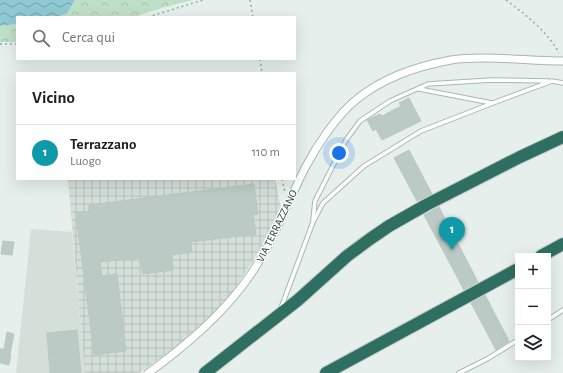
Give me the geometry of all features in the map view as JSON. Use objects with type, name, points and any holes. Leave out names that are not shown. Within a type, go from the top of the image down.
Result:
[{"type":"highway","points":[[205,373],[279,316],[347,256],[389,226],[426,205],[520,157],[563,137]]},
{"type":"highway","points":[[546,253],[563,244]]},
{"type":"highway","points":[[326,373],[515,271]]},
{"type":"street","name":"VIA TERRAZZANO","points":[[148,373],[195,337],[228,304],[246,281],[267,248],[304,168],[341,114],[357,99],[391,78],[415,68],[453,59],[498,58],[563,61]]},
{"type":"lane","points":[[313,222],[315,201],[346,140],[360,121],[390,101],[428,84],[492,80],[552,81],[563,83]]},
{"type":"lane","points":[[279,316],[313,222],[323,203],[364,166],[421,131],[552,81]]},
{"type":"lane","points":[[418,89],[493,103]]},
{"type":"lane","points":[[551,318],[563,310]]},
{"type":"lane","points":[[459,373],[487,360],[515,342]]},
{"type":"path","points":[[151,16],[203,0]]},
{"type":"path","points":[[250,0],[253,16]]},
{"type":"path","points":[[506,0],[537,25],[556,46]]},
{"type":"path","points":[[0,44],[16,44]]},
{"type":"path","points":[[260,60],[262,72]]},
{"type":"shaded area","points":[[68,180],[275,180],[281,208],[261,248],[235,288],[214,314],[173,349],[139,373],[85,373]]},
{"type":"shaded area","points":[[31,229],[72,232],[85,373],[16,373]]},
{"type":"green space","points":[[75,0],[193,0],[137,16],[60,16],[67,13]]},
{"type":"green space","points":[[16,24],[16,42],[0,42],[0,26]]},
{"type":"water","points":[[0,0],[75,0],[67,13],[60,16],[16,16],[16,24],[0,26]]},
{"type":"building","points":[[409,98],[421,121],[382,140],[376,129],[373,131],[367,120],[380,114],[382,116],[401,106],[399,103]]},
{"type":"building","points":[[409,150],[432,194],[417,201],[394,158]]},
{"type":"building","points":[[254,184],[258,214],[253,215],[256,234],[191,242],[192,252],[172,255],[173,270],[143,274],[140,258],[100,262],[102,276],[117,274],[126,351],[94,355],[76,213],[89,211],[89,205]]},
{"type":"building","points":[[439,207],[478,282],[464,290],[424,215]]},
{"type":"building","points":[[3,241],[14,242],[12,255],[1,254]]},
{"type":"building","points":[[485,295],[509,341],[496,350],[471,303]]},
{"type":"building","points":[[77,330],[81,373],[50,373],[47,333]]},
{"type":"building","points":[[7,332],[14,334],[9,365],[0,363],[0,349],[4,349]]},
{"type":"place","name":"Terrazzano","points":[[452,250]]}]
